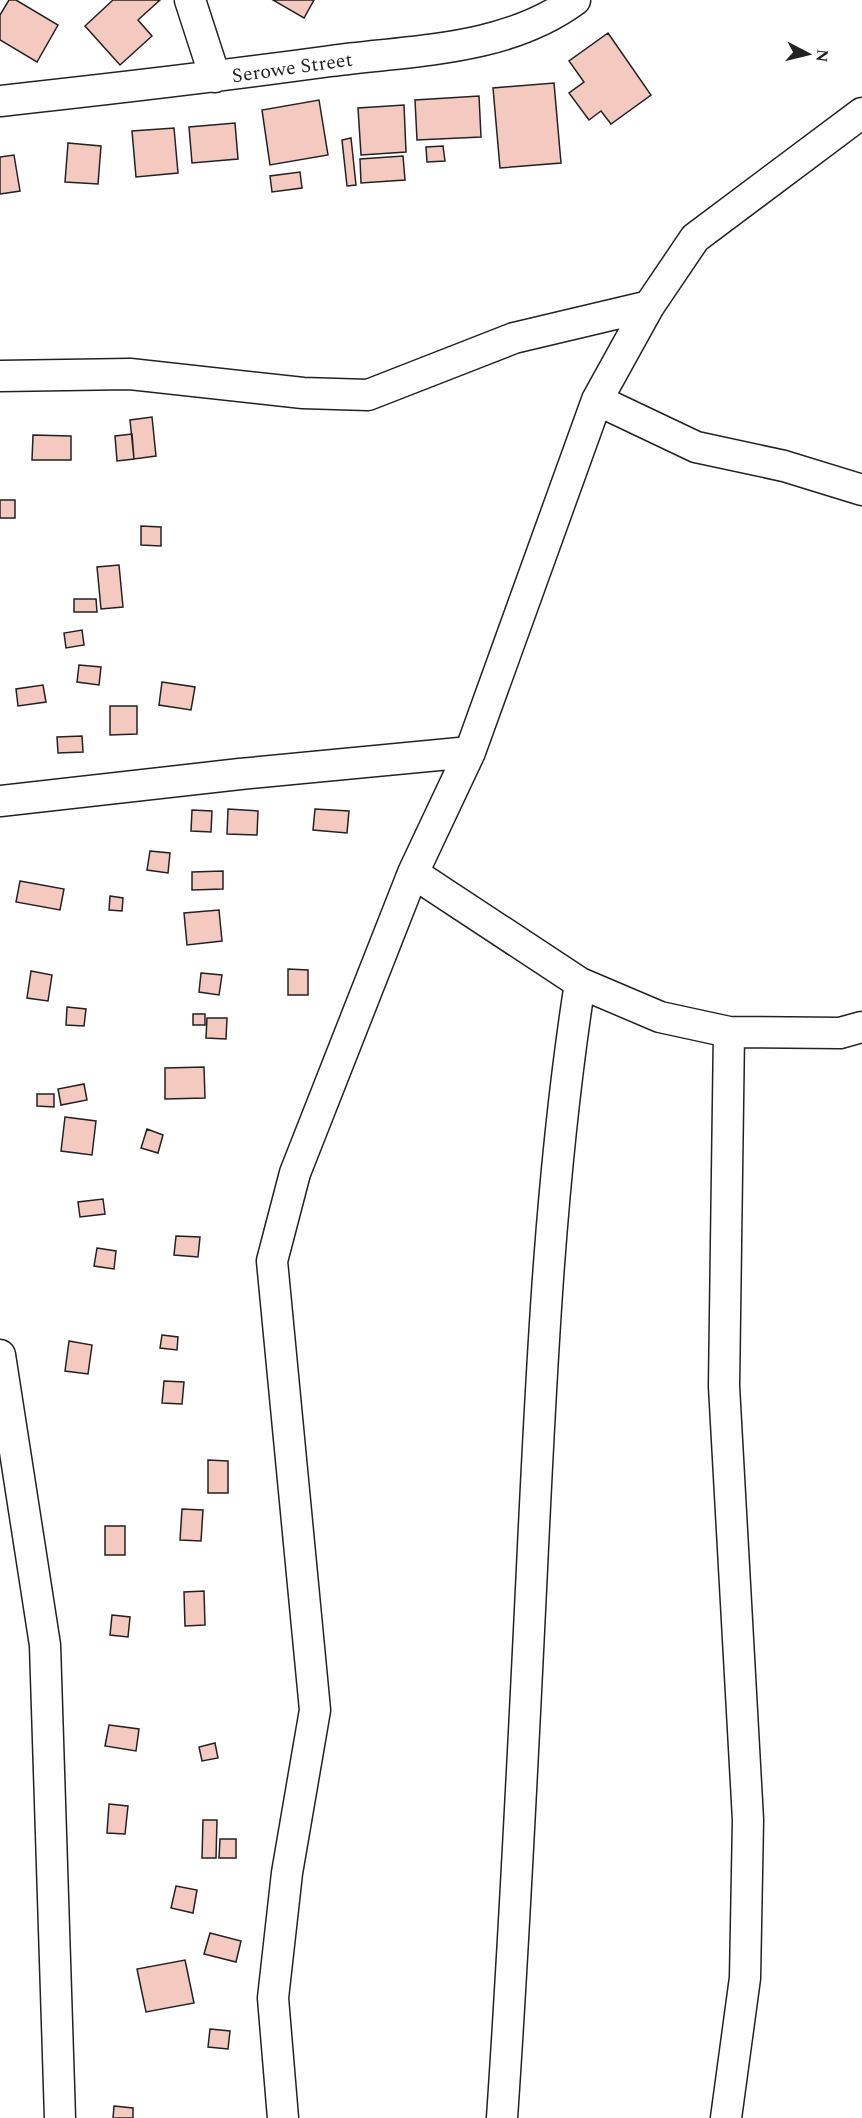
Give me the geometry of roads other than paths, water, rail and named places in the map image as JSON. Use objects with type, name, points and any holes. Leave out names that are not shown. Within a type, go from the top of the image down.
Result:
[{"type":"street","points":[[190,0],[215,77]]},
{"type":"street","name":"Serowe Street","points":[[0,101],[215,77],[487,40],[531,26],[575,0]]},
{"type":"street","points":[[283,2118],[273,1998],[287,1873],[315,1710],[272,1261],[295,1173],[412,873],[470,752],[597,400],[649,306],[695,238],[862,113]]},
{"type":"street","points":[[0,376],[130,374],[303,393],[368,395],[514,338],[649,306]]},
{"type":"street","points":[[597,400],[696,447],[784,466],[862,490]]},
{"type":"street","points":[[0,801],[240,774],[470,752]]},
{"type":"street","points":[[412,873],[579,983],[660,1017],[729,1032],[840,1033],[862,1027]]},
{"type":"street","points":[[502,2118],[514,1949],[540,1401],[563,1092],[579,983]]},
{"type":"street","points":[[726,2118],[745,1978],[748,1820],[724,1386],[729,1032]]},
{"type":"street","points":[[0,1355],[45,1645],[60,2118]]}]
